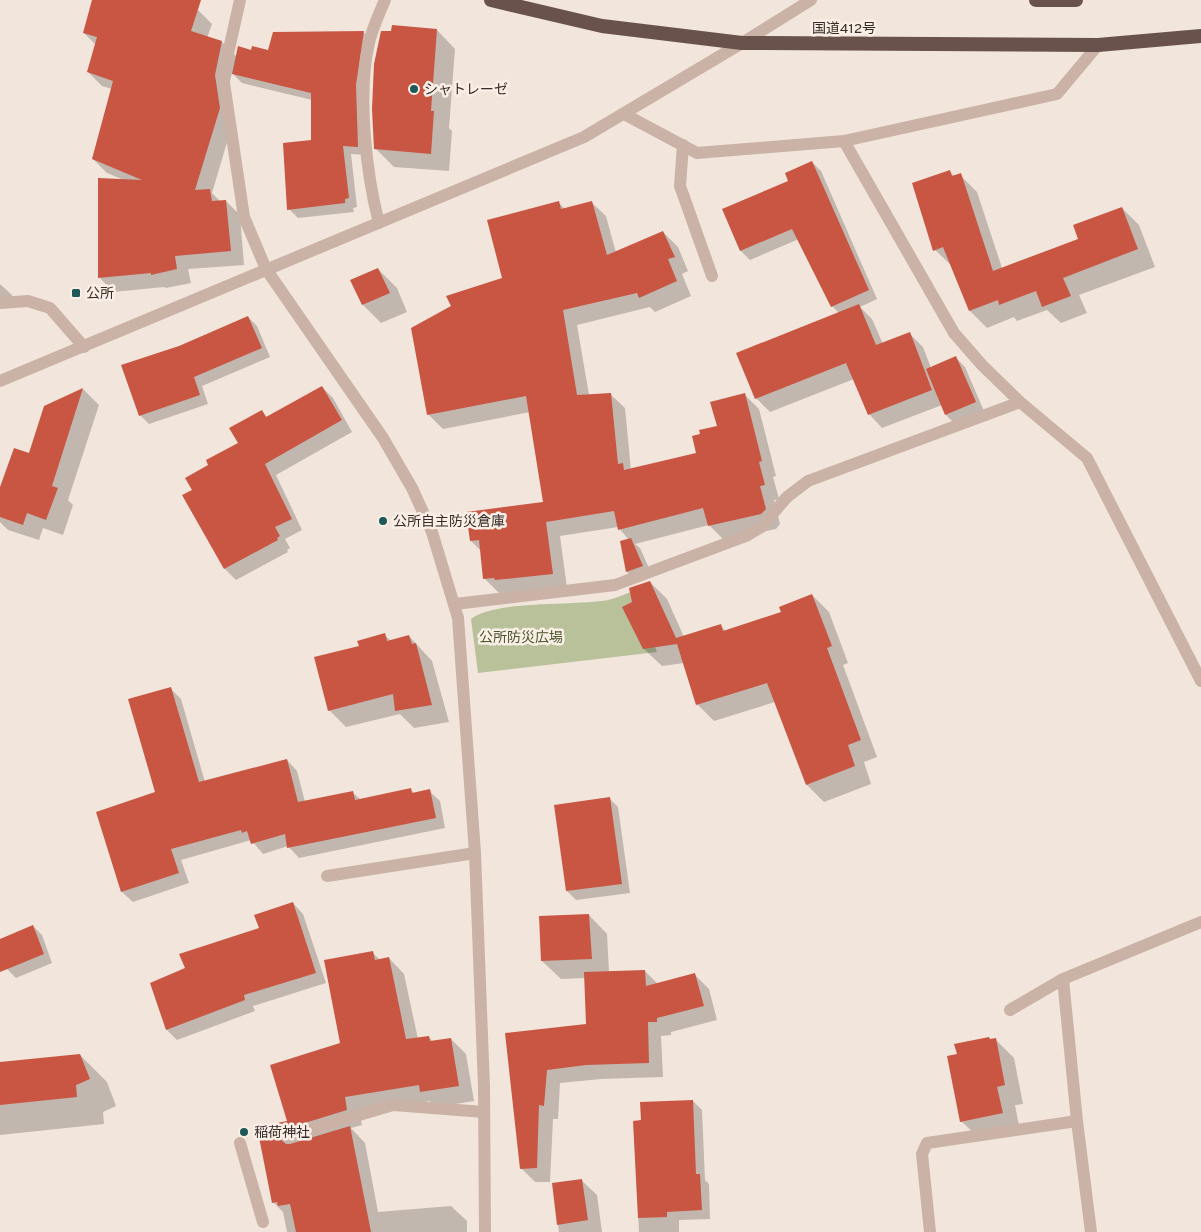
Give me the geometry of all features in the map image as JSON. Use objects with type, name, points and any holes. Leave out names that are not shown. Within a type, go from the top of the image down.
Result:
[{"type":"highway","name":"国道412号","points":[[491,0],[602,26],[742,44],[1098,45],[1201,36]]},
{"type":"highway","points":[[1036,0],[1076,0]]},
{"type":"street","points":[[240,0],[223,76],[244,216],[266,269],[383,438],[412,488],[432,532],[458,618],[475,854],[484,1112],[485,1232]]},
{"type":"street","points":[[379,223],[372,194],[363,107],[368,43],[385,0]]},
{"type":"street","points":[[0,381],[584,137],[742,44],[811,0]]},
{"type":"street","points":[[624,114],[698,152],[844,141],[1057,94],[1098,45]]},
{"type":"street","points":[[844,141],[954,333],[982,365],[1020,402],[1087,458],[1201,681]]},
{"type":"street","points":[[683,145],[680,186],[712,276]]},
{"type":"street","points":[[0,303],[28,301],[50,308],[84,347]]},
{"type":"street","points":[[454,604],[614,586],[746,536],[761,527],[787,497],[808,481],[1020,402]]},
{"type":"street","points":[[327,876],[475,854]]},
{"type":"street","points":[[1010,1010],[1063,978],[1201,922]]},
{"type":"street","points":[[1063,978],[1090,1232]]},
{"type":"street","points":[[288,1136],[393,1105],[484,1112]]},
{"type":"street","points":[[930,1232],[922,1154],[927,1143],[1077,1121]]},
{"type":"street","points":[[240,1143],[263,1222]]},
{"type":"green space","name":"公所防災広場","points":[[633,591],[657,652],[478,673],[471,619],[482,613],[516,606],[608,600]]},
{"type":"building","points":[[92,0],[201,0],[191,31],[222,41],[215,75],[220,108],[195,190],[210,189],[212,201],[226,200],[231,251],[175,256],[177,269],[151,275],[151,273],[98,278],[98,178],[142,180],[92,159],[113,81],[87,72],[97,37],[83,33]]},
{"type":"building","points":[[392,25],[437,29],[431,111],[434,111],[431,154],[374,149],[372,109],[374,64],[381,31],[391,31]]},
{"type":"building","points":[[364,31],[356,85],[358,147],[343,146],[349,198],[345,199],[345,203],[287,210],[283,143],[311,140],[311,93],[232,74],[238,46],[251,50],[252,46],[268,50],[273,32]]},
{"type":"building","points":[[812,161],[869,290],[831,307],[792,229],[740,251],[722,209],[788,181],[785,173]]},
{"type":"building","points":[[950,170],[952,176],[961,173],[993,271],[1078,239],[1073,225],[1122,207],[1138,249],[1063,278],[1071,296],[1042,307],[1036,291],[999,305],[998,300],[969,311],[943,247],[933,251],[912,183]]},
{"type":"building","points":[[559,201],[561,209],[592,201],[607,255],[663,231],[675,257],[668,259],[677,281],[639,298],[637,293],[563,310],[577,395],[611,393],[618,464],[623,463],[624,470],[696,453],[692,436],[700,434],[699,430],[717,426],[710,402],[745,393],[762,461],[759,462],[765,485],[760,486],[766,509],[761,514],[708,526],[703,508],[618,530],[614,511],[546,522],[553,574],[495,580],[494,578],[483,579],[479,540],[470,541],[466,512],[543,502],[526,396],[427,415],[411,328],[451,306],[446,296],[502,278],[487,220]]},
{"type":"building","points":[[378,268],[390,293],[362,305],[350,280]]},
{"type":"building","points":[[859,304],[876,345],[910,332],[932,390],[868,415],[846,363],[755,399],[736,353]]},
{"type":"building","points":[[248,316],[262,348],[194,377],[200,395],[139,416],[121,365],[179,346]]},
{"type":"building","points":[[956,356],[976,402],[945,415],[926,369]]},
{"type":"building","points":[[322,386],[342,420],[265,464],[292,519],[275,527],[280,536],[277,538],[278,540],[224,569],[182,495],[192,490],[185,478],[208,465],[206,460],[238,443],[229,428],[262,410],[266,417]]},
{"type":"building","points":[[83,388],[52,486],[58,488],[46,520],[27,513],[23,525],[0,517],[0,487],[14,448],[29,453],[44,406]]},
{"type":"building","points":[[631,538],[643,566],[626,572],[620,541]]},
{"type":"building","points":[[650,581],[676,638],[721,624],[723,631],[781,612],[779,607],[812,594],[832,646],[827,648],[861,740],[848,745],[855,766],[806,785],[767,683],[696,705],[677,644],[643,649],[622,607],[632,602],[629,588]]},
{"type":"building","points":[[385,633],[387,641],[409,635],[412,644],[416,643],[432,705],[395,711],[393,694],[328,711],[314,657],[359,646],[357,641]]},
{"type":"building","points":[[171,687],[199,782],[287,759],[298,802],[353,791],[355,800],[411,788],[412,793],[430,789],[436,818],[287,848],[285,834],[251,844],[247,831],[242,833],[241,830],[171,849],[179,873],[121,892],[96,812],[155,792],[128,699]]},
{"type":"building","points":[[610,797],[622,884],[566,891],[554,805]]},
{"type":"building","points":[[293,902],[316,973],[244,995],[245,1000],[166,1030],[150,983],[185,968],[179,954],[259,928],[254,915]]},
{"type":"building","points":[[589,914],[592,959],[541,961],[539,916]]},
{"type":"building","points":[[33,925],[44,954],[0,972],[0,939]]},
{"type":"building","points":[[373,951],[375,960],[389,957],[406,1039],[429,1036],[430,1041],[451,1038],[459,1086],[420,1092],[419,1085],[345,1097],[347,1110],[282,1130],[280,1139],[286,1144],[290,1144],[350,1126],[371,1232],[296,1232],[290,1204],[278,1206],[277,1202],[272,1203],[257,1127],[287,1121],[270,1065],[340,1043],[324,960]]},
{"type":"building","points":[[645,970],[646,986],[695,973],[704,1006],[657,1018],[657,1022],[648,1022],[649,1063],[586,1065],[547,1070],[544,1106],[539,1105],[537,1168],[520,1169],[505,1033],[586,1024],[584,972]]},
{"type":"building","points":[[989,1037],[990,1039],[996,1038],[1005,1085],[997,1087],[1003,1113],[960,1122],[947,1056],[957,1054],[954,1044]]},
{"type":"building","points":[[80,1054],[90,1079],[76,1085],[77,1097],[0,1105],[0,1062]]},
{"type":"building","points":[[693,1100],[696,1174],[700,1174],[702,1210],[667,1212],[667,1217],[638,1218],[633,1121],[641,1120],[640,1102]]},
{"type":"building","points":[[582,1179],[588,1220],[557,1225],[552,1183]]},
{"type":"place","name":"シャトレーゼ","points":[[414,89]]},
{"type":"place","name":"公所","points":[[76,293]]},
{"type":"place","name":"公所自主防災倉庫","points":[[383,521]]},
{"type":"place","name":"稲荷神社","points":[[244,1132]]}]
